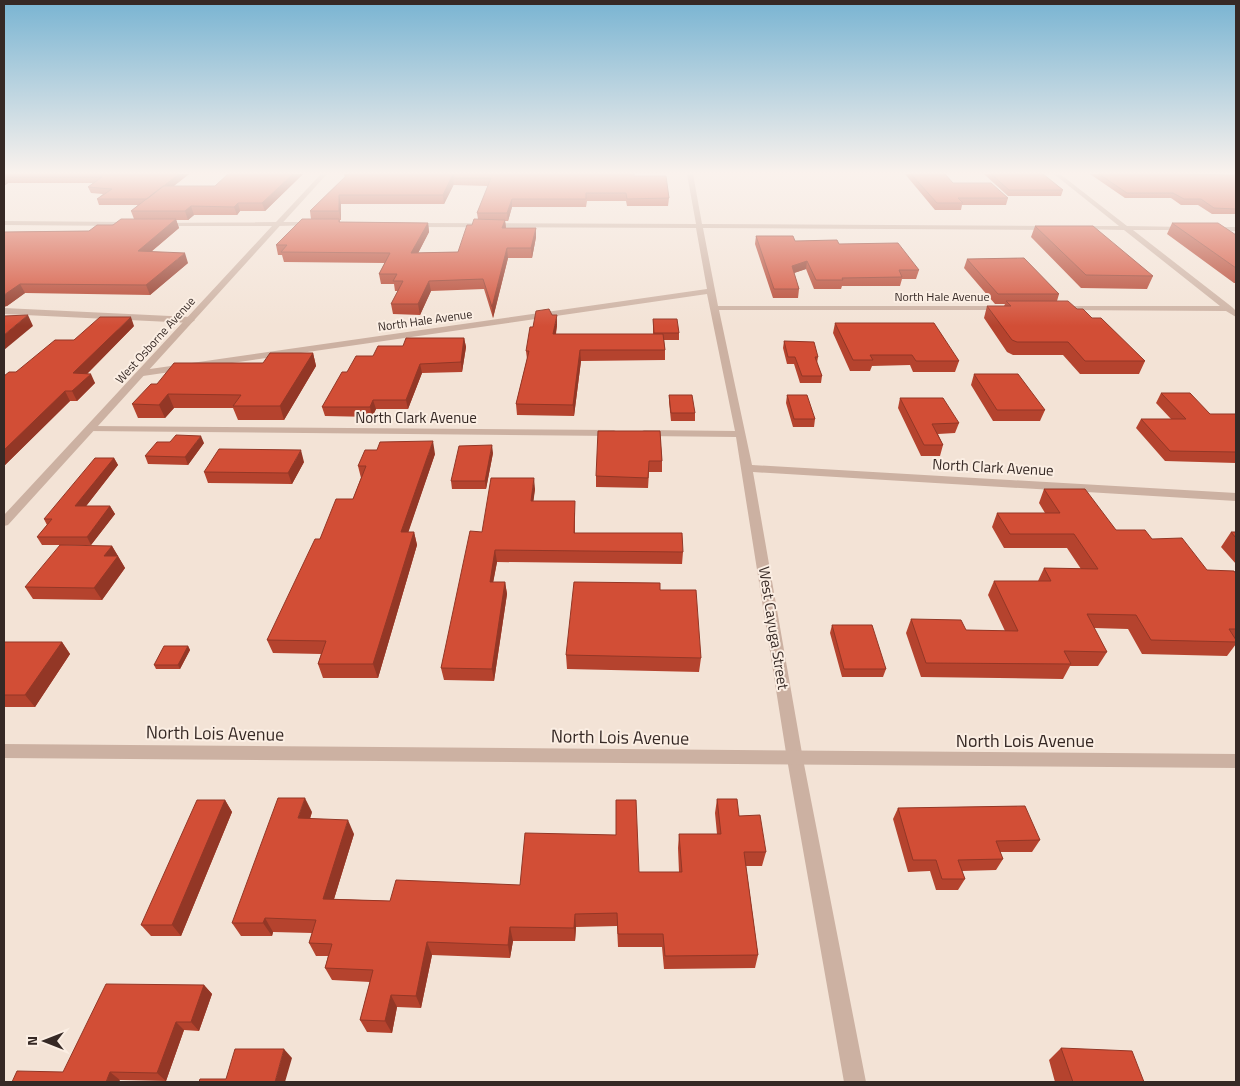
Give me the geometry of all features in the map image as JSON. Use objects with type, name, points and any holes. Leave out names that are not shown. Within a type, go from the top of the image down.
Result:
[{"type":"street","name":"West Osborne Avenue","points":[[4,522],[277,225]]},
{"type":"street","points":[[398,225],[1058,228]]},
{"type":"street","points":[[1122,225],[1236,314]]},
{"type":"street","name":"West Cayuga Street","points":[[699,227],[741,434],[795,759],[855,1082]]},
{"type":"street","points":[[1068,228],[1190,228]]},
{"type":"street","points":[[1200,228],[1236,229]]},
{"type":"street","name":"North Hale Avenue","points":[[143,373],[711,291]]},
{"type":"street","name":"North Hale Avenue","points":[[714,308],[1009,308]]},
{"type":"street","points":[[1049,308],[1229,308]]},
{"type":"street","points":[[4,311],[191,320]]},
{"type":"street","name":"North Clark Avenue","points":[[91,429],[741,434]]},
{"type":"street","name":"North Clark Avenue","points":[[747,468],[1236,496]]},
{"type":"street","name":"North Lois Avenue","points":[[4,751],[795,759],[1236,761]]},
{"type":"building","points":[[97,225],[169,225],[138,251],[185,253],[146,285],[20,284],[4,295],[4,232],[89,231]]},
{"type":"building","points":[[296,225],[427,225],[411,253],[458,252],[467,225],[503,225],[502,228],[536,228],[531,248],[507,248],[492,307],[483,279],[429,281],[418,304],[391,304],[403,281],[393,281],[397,274],[379,274],[390,253],[281,252],[287,245],[276,245]]},
{"type":"building","points":[[1174,225],[1221,225],[1236,235],[1236,268]]},
{"type":"building","points":[[1035,226],[1093,226],[1153,276],[1086,275]]},
{"type":"building","points":[[756,236],[793,236],[795,241],[837,240],[839,244],[898,243],[919,270],[899,270],[902,277],[816,280],[807,261],[792,266],[799,289],[774,289]]},
{"type":"building","points":[[1024,258],[1059,294],[998,294],[967,259]]},
{"type":"building","points":[[1006,301],[1068,301],[1077,309],[1083,309],[1092,318],[1101,318],[1145,361],[1085,361],[1068,342],[1017,342],[1012,340],[987,306],[1011,306]]},
{"type":"building","points":[[549,309],[552,315],[557,315],[553,334],[663,334],[665,350],[580,350],[573,405],[516,404],[529,351],[526,351],[530,327],[533,327],[536,311]]},
{"type":"building","points":[[28,315],[4,335],[4,316]]},
{"type":"building","points":[[100,317],[131,317],[73,373],[91,374],[72,391],[65,391],[4,450],[4,376],[9,372],[16,372],[55,340],[74,340]]},
{"type":"building","points":[[653,319],[677,319],[679,333],[654,333]]},
{"type":"building","points":[[835,323],[934,323],[959,361],[916,361],[912,355],[870,355],[873,360],[853,360]]},
{"type":"building","points":[[406,338],[464,338],[461,362],[420,364],[406,400],[373,400],[370,407],[322,407],[342,372],[347,372],[356,356],[373,356],[378,346],[403,346]]},
{"type":"building","points":[[784,341],[814,342],[818,357],[815,357],[822,376],[802,376],[795,357],[788,357]]},
{"type":"building","points":[[270,353],[313,353],[280,406],[233,406],[241,395],[168,394],[159,405],[132,404],[151,384],[157,384],[174,363],[263,363]]},
{"type":"building","points":[[974,374],[1018,374],[1045,410],[997,410]]},
{"type":"building","points":[[1161,393],[1190,393],[1210,414],[1236,414],[1236,452],[1170,451],[1141,419],[1186,419]]},
{"type":"building","points":[[669,395],[692,395],[695,413],[671,413]]},
{"type":"building","points":[[787,395],[807,395],[815,419],[794,419]]},
{"type":"building","points":[[900,398],[943,398],[959,423],[932,424],[943,445],[924,445]]},
{"type":"building","points":[[598,431],[660,431],[662,461],[649,461],[648,478],[596,476]]},
{"type":"building","points":[[176,435],[201,436],[185,457],[145,456],[157,442],[170,442]]},
{"type":"building","points":[[433,441],[401,532],[414,532],[373,664],[318,664],[326,641],[267,640],[315,539],[320,539],[336,499],[353,499],[366,466],[358,466],[365,450],[377,450],[380,442]]},
{"type":"building","points":[[492,445],[485,481],[451,481],[459,446]]},
{"type":"building","points":[[219,449],[301,450],[288,473],[204,472]]},
{"type":"building","points":[[95,458],[114,458],[75,506],[110,506],[87,537],[37,537],[52,519],[44,519]]},
{"type":"building","points":[[491,478],[534,478],[531,501],[575,501],[574,533],[682,533],[683,552],[495,550],[490,582],[505,582],[492,669],[441,668],[470,531],[482,532]]},
{"type":"building","points":[[1044,489],[1085,489],[1116,530],[1145,530],[1152,539],[1182,538],[1207,570],[1234,571],[1236,574],[1236,629],[1229,629],[1236,642],[1151,640],[1136,615],[1087,614],[1107,652],[1064,651],[1071,664],[926,663],[911,619],[961,620],[966,630],[1018,631],[994,581],[1051,581],[1044,568],[1098,569],[1074,534],[1010,534],[997,513],[1060,513]]},
{"type":"building","points":[[60,545],[112,546],[104,556],[118,556],[94,588],[25,587]]},
{"type":"building","points":[[574,582],[660,583],[660,590],[696,590],[701,658],[566,655]]},
{"type":"building","points":[[832,625],[872,625],[886,669],[844,669]]},
{"type":"building","points":[[4,642],[62,642],[25,695],[4,695]]},
{"type":"building","points":[[164,646],[188,646],[178,665],[154,665]]},
{"type":"building","points":[[278,798],[305,798],[298,818],[348,820],[323,899],[390,901],[396,880],[520,885],[525,833],[616,835],[616,800],[636,800],[639,872],[682,872],[679,834],[721,834],[717,799],[737,799],[739,816],[760,815],[766,852],[744,852],[758,955],[665,956],[663,934],[618,934],[617,913],[575,914],[574,928],[510,927],[508,945],[427,942],[416,996],[391,995],[385,1021],[360,1020],[373,970],[325,968],[332,944],[309,943],[316,920],[265,918],[263,923],[232,923]]},
{"type":"building","points":[[197,800],[225,800],[172,925],[141,925]]},
{"type":"building","points":[[1025,806],[1040,840],[996,841],[1003,859],[958,860],[965,879],[942,879],[936,860],[913,860],[898,808]]},
{"type":"building","points":[[106,984],[204,985],[191,1022],[176,1022],[157,1073],[110,1072],[106,1082],[12,1082],[17,1071],[63,1072]]},
{"type":"building","points":[[1061,1048],[1132,1051],[1144,1082],[1073,1082]]},
{"type":"building","points":[[235,1049],[284,1049],[275,1082],[199,1082],[200,1079],[226,1079]]}]
